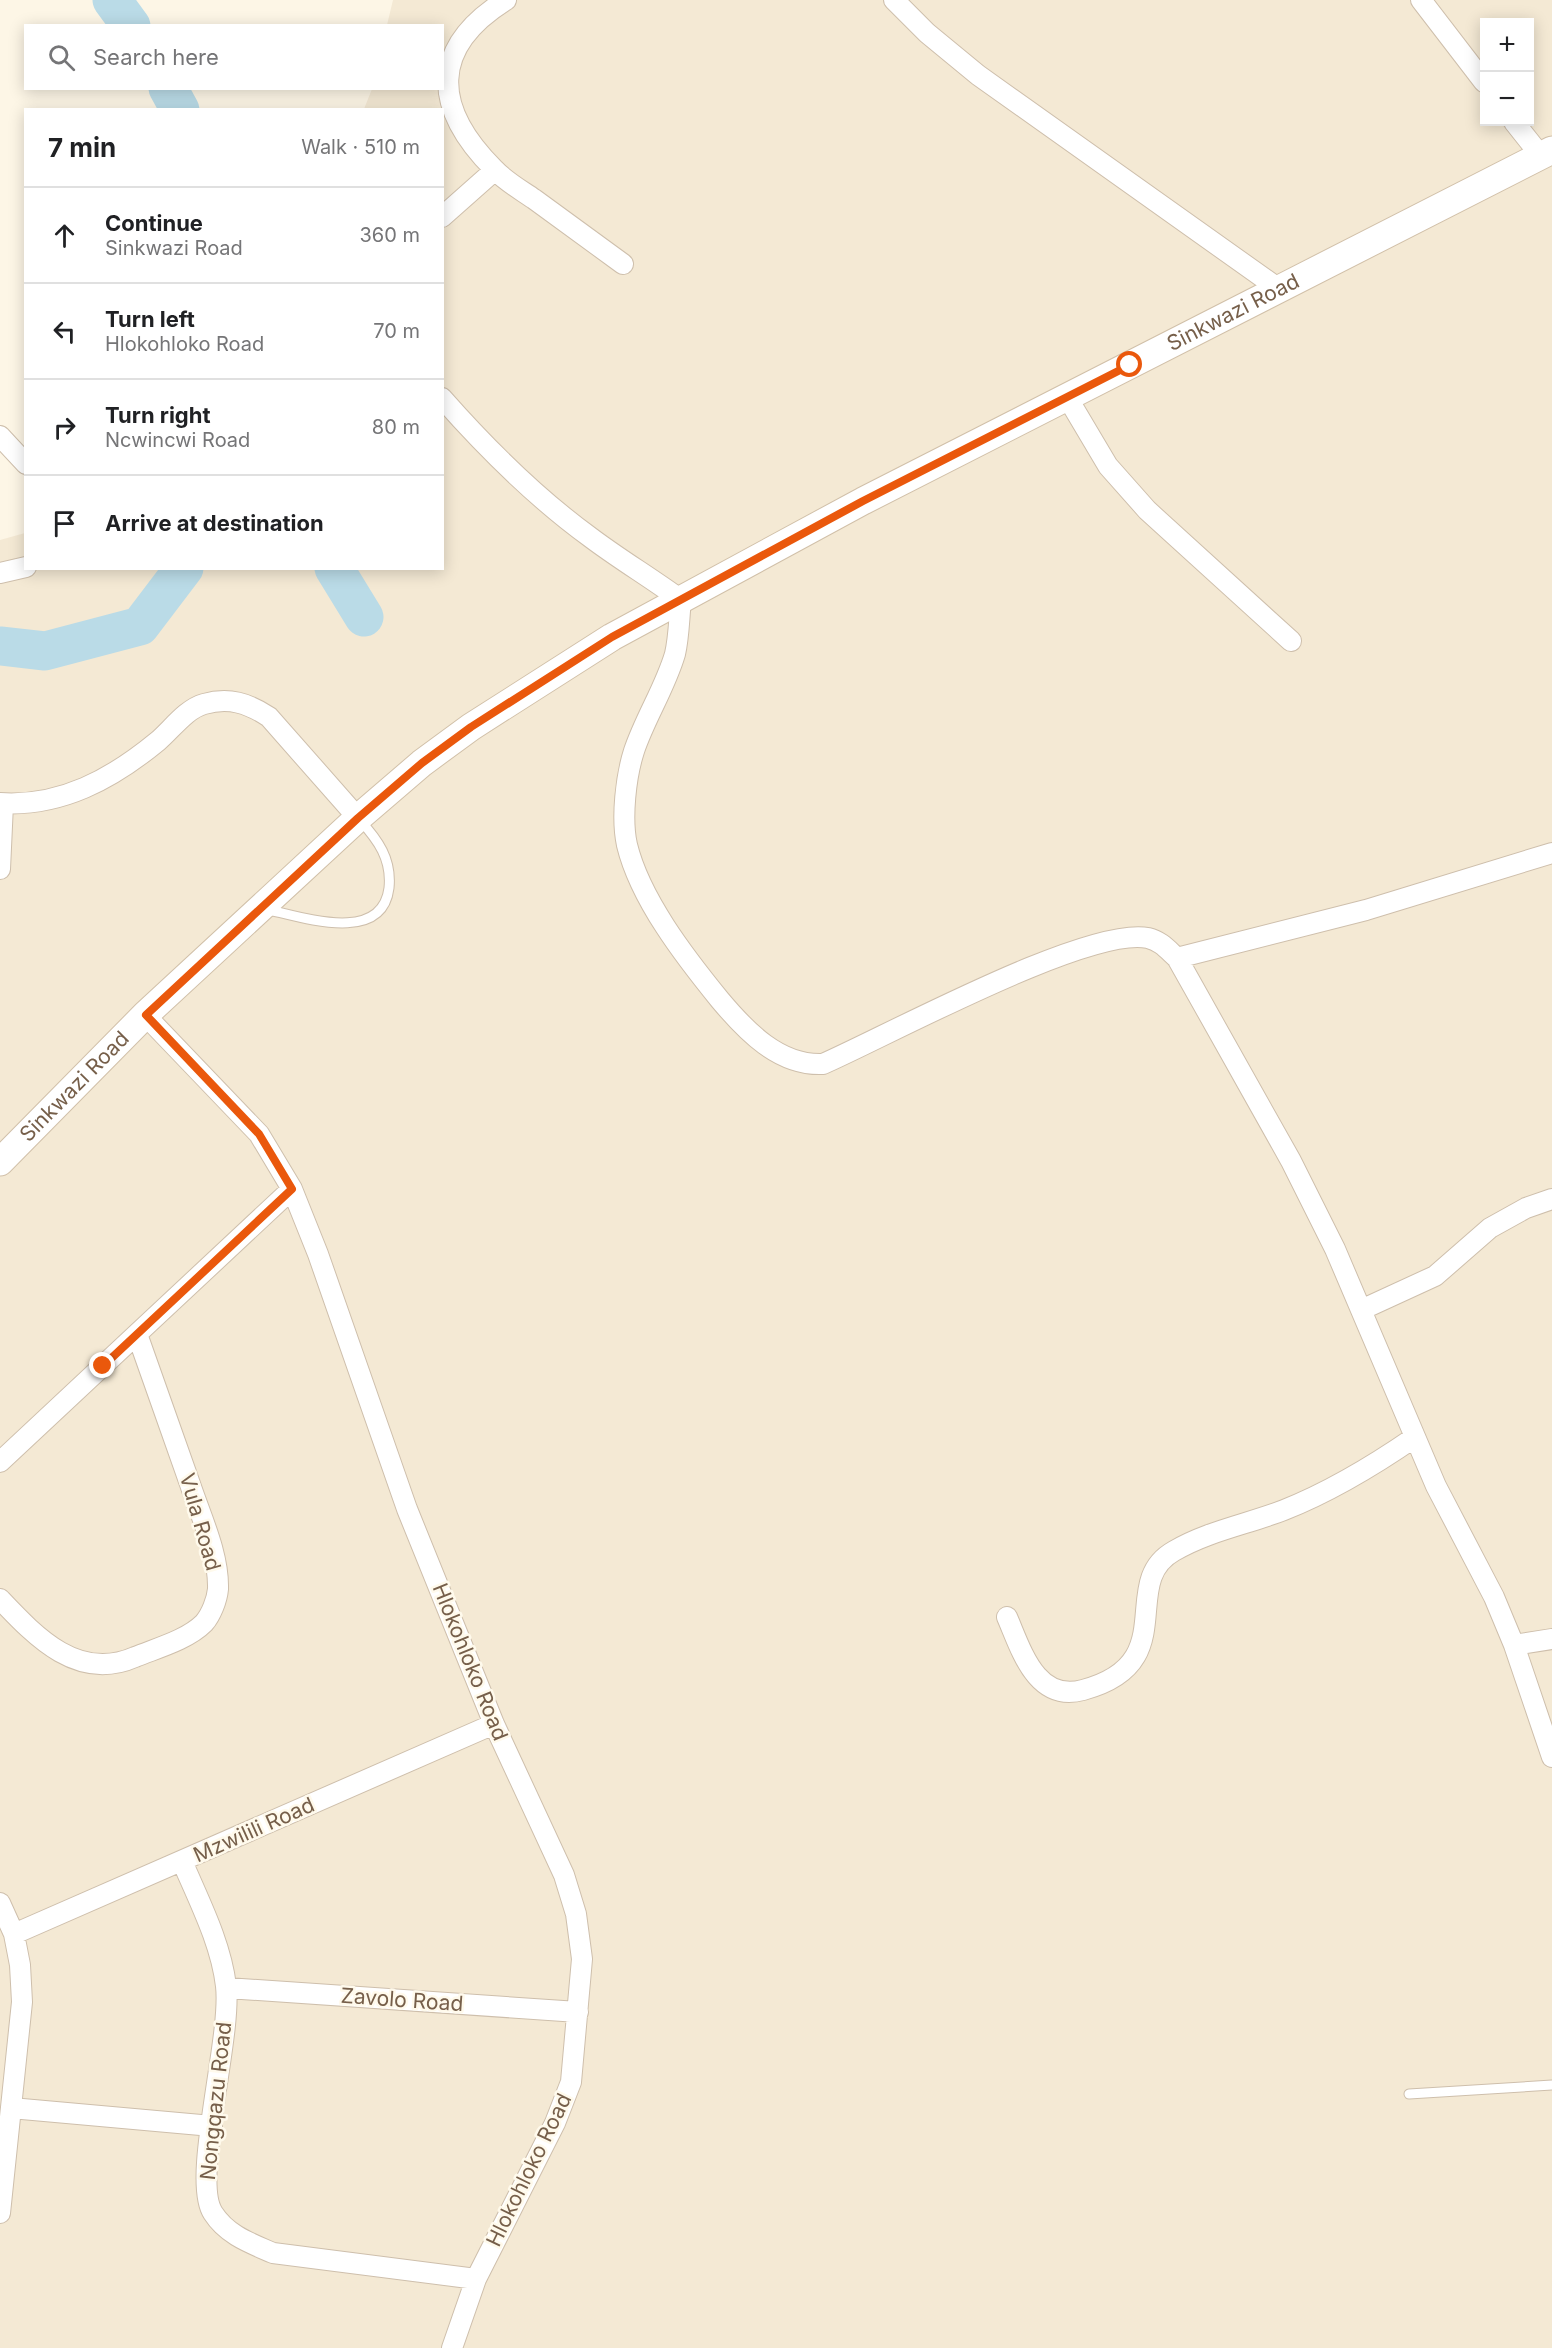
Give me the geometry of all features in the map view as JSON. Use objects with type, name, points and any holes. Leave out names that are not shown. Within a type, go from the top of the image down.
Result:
[{"type":"street","points":[[506,0],[487,12],[463,35],[450,62],[447,86],[453,112],[469,141],[495,170],[624,264]]},
{"type":"street","points":[[894,0],[927,33],[978,75],[1279,289]]},
{"type":"street","points":[[1421,0],[1480,76]]},
{"type":"street","points":[[1518,126],[1546,153]]},
{"type":"street","name":"Sinkwazi Road","points":[[0,1162],[146,1015],[263,909],[358,818],[422,763],[471,727],[612,637],[863,501],[1546,153]]},
{"type":"street","points":[[444,215],[495,170]]},
{"type":"street","points":[[1067,397],[1108,465],[1147,510],[1291,641]]},
{"type":"street","points":[[444,400],[476,436],[536,494],[590,537],[681,600],[674,655],[634,750],[625,793],[627,844],[645,891],[687,961],[740,1024],[771,1049],[793,1062],[823,1064],[1010,977],[1110,940],[1146,938],[1160,941],[1178,958],[1291,1161],[1361,1310],[1436,1486],[1494,1597],[1514,1645],[1552,1757]]},
{"type":"street","points":[[0,436],[24,462]]},
{"type":"street","points":[[0,573],[24,567]]},
{"type":"street","points":[[0,869],[2,803],[43,802],[91,785],[126,766],[202,704],[238,701],[251,705],[269,717],[358,818]]},
{"type":"street","points":[[1178,958],[1366,910],[1552,853]]},
{"type":"street","name":"Hlokohloko Road","points":[[146,1015],[259,1134],[292,1189],[318,1254],[407,1509],[494,1724],[564,1875],[576,1914],[582,1959],[575,2056],[565,2100],[476,2279],[452,2348]]},
{"type":"street","points":[[0,1462],[292,1189]]},
{"type":"street","points":[[1361,1310],[1435,1276],[1490,1228],[1526,1208],[1552,1199]]},
{"type":"street","name":"Vula Road","points":[[0,1599],[50,1648],[88,1664],[128,1660],[186,1635],[204,1622],[213,1608],[218,1591],[211,1545],[138,1334]]},
{"type":"street","points":[[1007,1617],[1028,1664],[1042,1684],[1060,1691],[1076,1692],[1103,1685],[1125,1671],[1135,1660],[1142,1639],[1149,1586],[1157,1566],[1171,1552],[1197,1538],[1284,1510],[1343,1483],[1415,1437]]},
{"type":"street","points":[[1514,1645],[1552,1639]]},
{"type":"street","name":"Mzwilili Road","points":[[14,1934],[494,1724]]},
{"type":"street","name":"Nongqazu Road","points":[[182,1861],[219,1951],[227,1988],[223,2053],[206,2160],[209,2206],[226,2229],[244,2241],[273,2253],[476,2279]]},
{"type":"street","points":[[0,1903],[14,1934],[20,1965],[22,2002],[7,2112],[0,2213]]},
{"type":"street","name":"Zavolo Road","points":[[227,1988],[578,2012]]},
{"type":"street","points":[[7,2112],[212,2126]]},
{"type":"lane","points":[[263,909],[321,921],[350,923],[372,919],[381,910],[388,893],[390,874],[384,851],[358,818]]},
{"type":"lane","points":[[1409,2094],[1552,2085]]},
{"type":"shaded area","points":[[393,0],[1552,0],[1552,2348],[0,2348],[0,540],[24,533],[24,570],[444,570],[444,108],[364,108],[372,90],[444,90],[444,24],[387,24]]},
{"type":"waterway","points":[[112,0],[130,24]]},
{"type":"waterway","points":[[169,90],[179,108]]},
{"type":"waterway","points":[[0,646],[45,651],[140,626],[182,570]]},
{"type":"waterway","points":[[335,570],[364,617]]},
{"type":"route","points":[[103,1366],[292,1189],[259,1134],[146,1015],[263,909],[358,818],[422,763],[471,727],[612,637],[863,501],[1130,365]]}]
